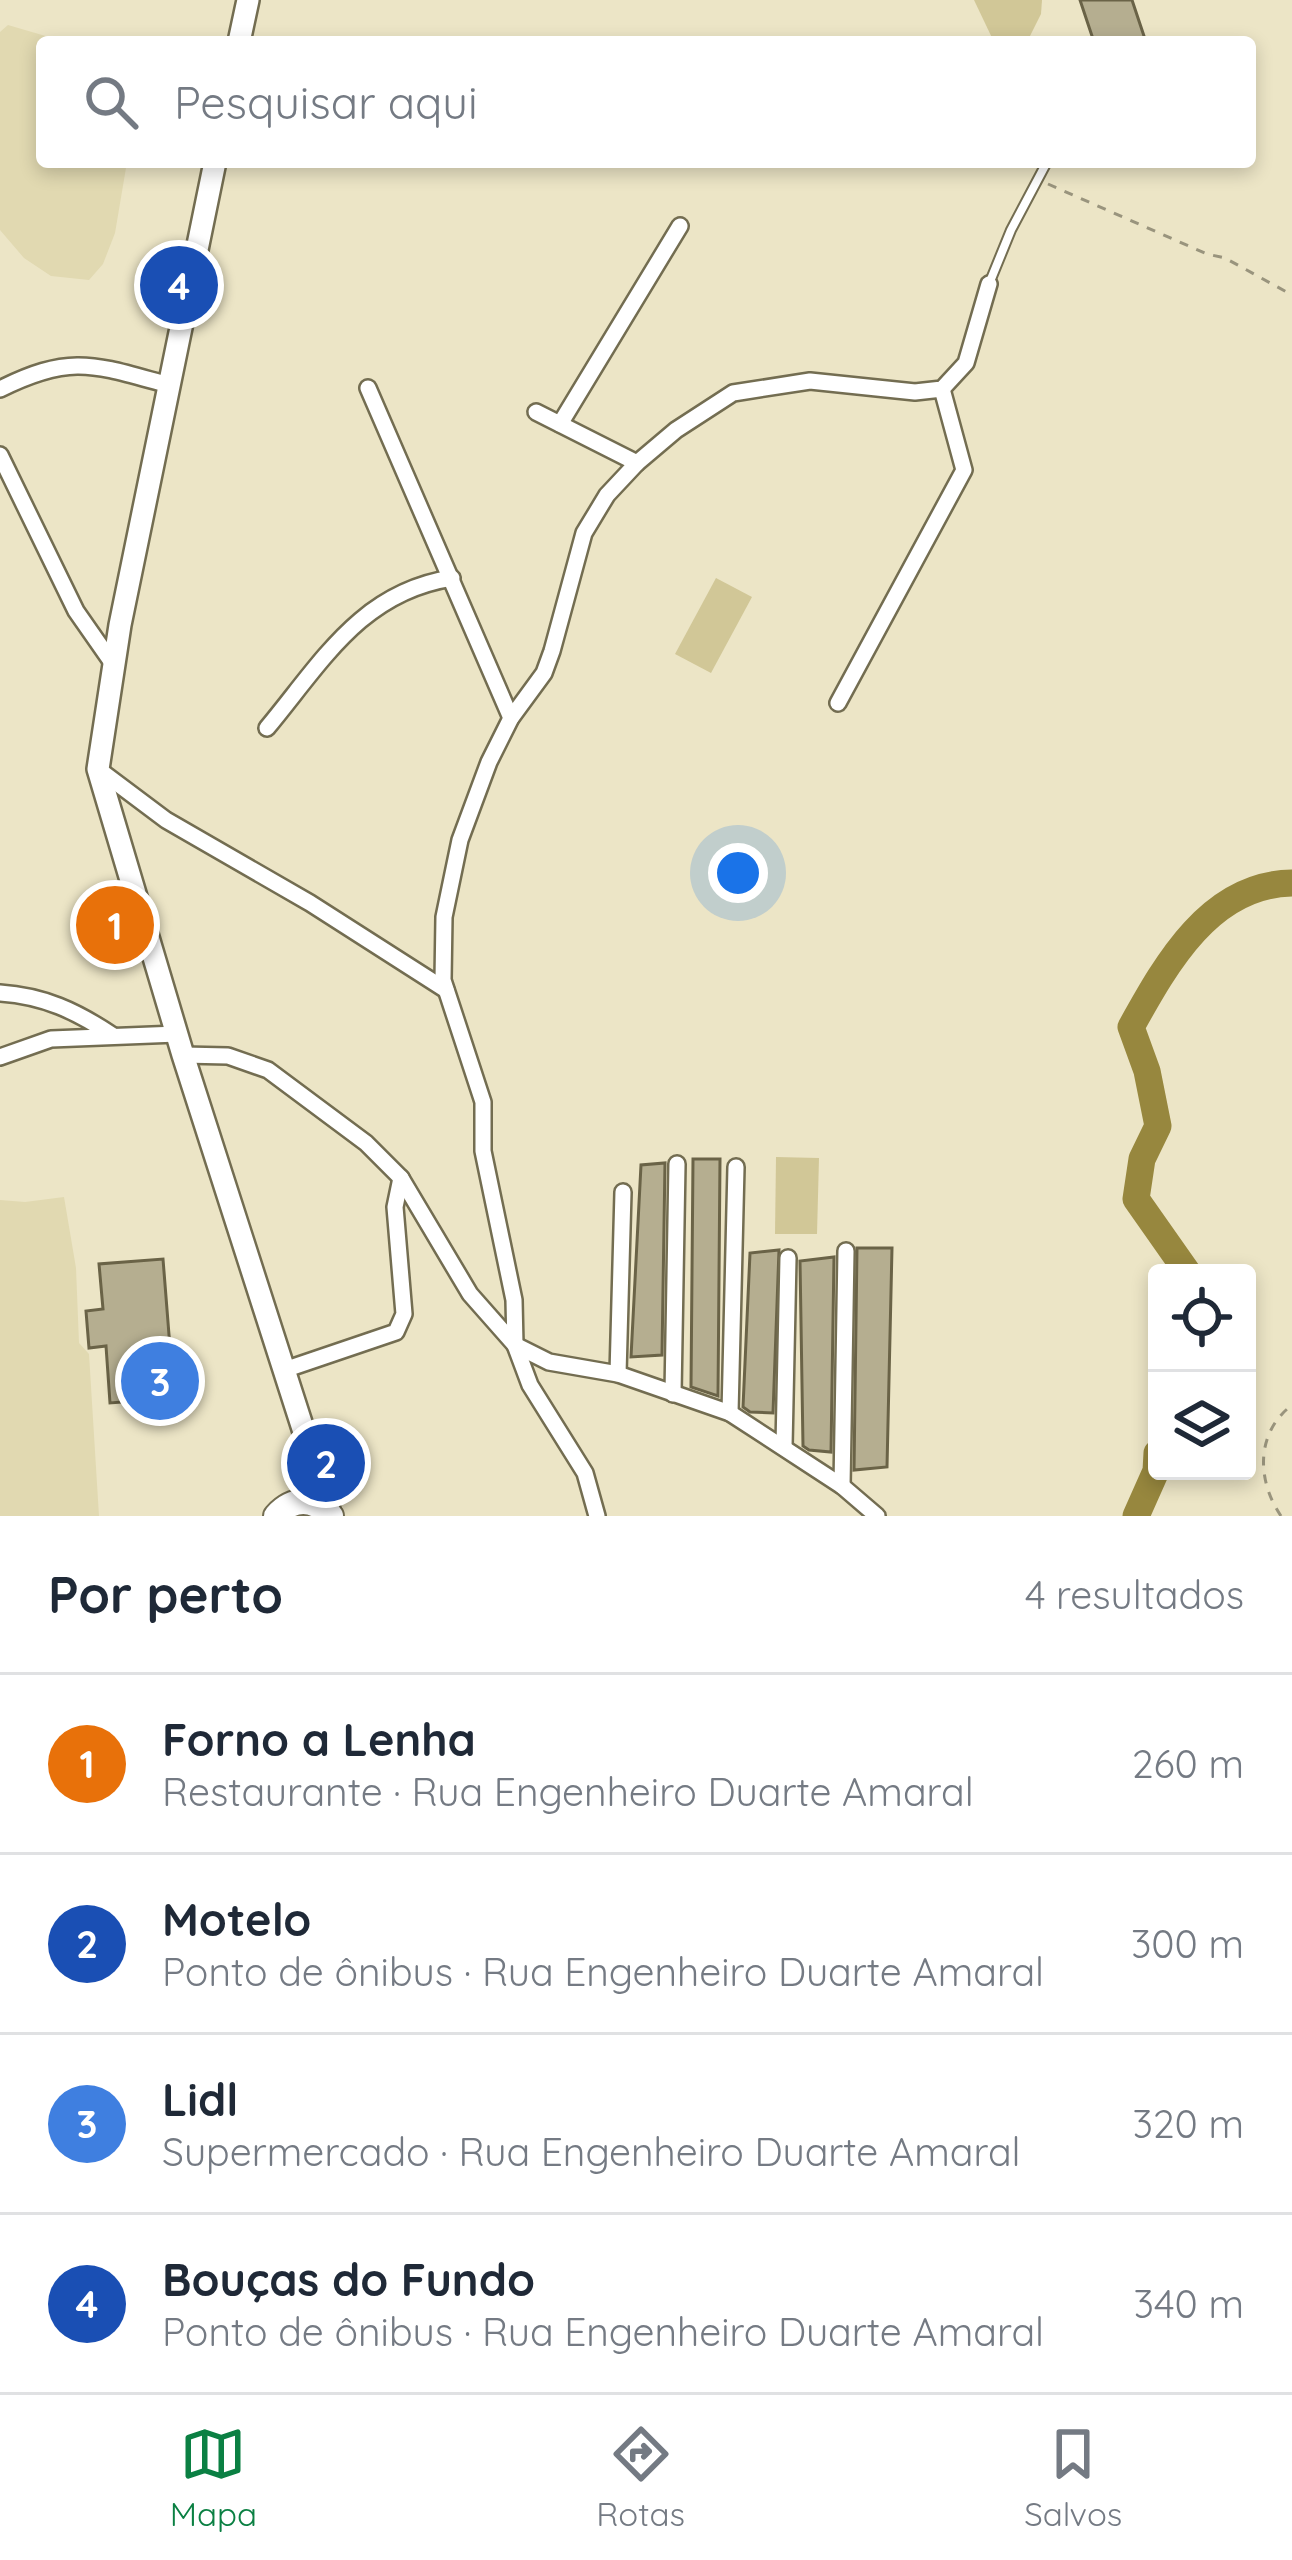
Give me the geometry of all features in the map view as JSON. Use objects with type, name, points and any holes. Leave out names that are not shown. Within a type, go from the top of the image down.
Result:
[{"type":"main road","points":[[240,36],[248,0]]},
{"type":"main road","points":[[214,168],[113,664],[98,770],[330,1515]]},
{"type":"main road","points":[[300,1502],[312,1477],[313,1460]]},
{"type":"main road","points":[[276,1516],[300,1502],[311,1502],[330,1515]]},
{"type":"street","points":[[560,424],[680,226]]},
{"type":"street","points":[[597,1516],[585,1473],[530,1385],[515,1345],[514,1300],[483,1151],[483,1102],[446,990],[444,917],[460,840],[511,718],[544,673],[560,632],[584,533],[607,495],[637,463],[676,430],[733,393],[810,381],[915,392],[942,389],[966,363],[989,284]]},
{"type":"street","points":[[0,389],[36,371],[82,363],[169,385]]},
{"type":"street","points":[[368,388],[511,718]]},
{"type":"street","points":[[838,703],[964,470],[942,389]]},
{"type":"street","points":[[536,412],[637,463]]},
{"type":"street","points":[[0,455],[76,611],[113,664]]},
{"type":"street","points":[[267,728],[351,628],[381,602],[418,584],[452,578]]},
{"type":"street","points":[[98,770],[166,820],[310,903],[446,990]]},
{"type":"street","points":[[0,993],[26,994],[71,1008],[115,1036]]},
{"type":"street","points":[[0,1057],[51,1039],[115,1036],[180,1045],[268,1070],[366,1143],[401,1178],[470,1294],[515,1345],[549,1362],[618,1374],[730,1413],[842,1486],[877,1516]]},
{"type":"street","points":[[673,1394],[677,1164]]},
{"type":"street","points":[[730,1413],[736,1167]]},
{"type":"street","points":[[284,1370],[396,1332],[404,1314],[395,1207],[401,1178]]},
{"type":"street","points":[[618,1374],[623,1192]]},
{"type":"street","points":[[842,1486],[845,1250]]},
{"type":"street","points":[[784,1446],[788,1258]]},
{"type":"lane","points":[[989,284],[1044,168]]},
{"type":"path","points":[[1038,179],[1225,258],[1292,295]]},
{"type":"path","points":[[1281,1516],[1261,1470],[1268,1437],[1292,1405]]},
{"type":"shaded area","points":[[974,0],[1042,0],[1030,36],[991,36]]},
{"type":"shaded area","points":[[8,25],[46,36],[36,36],[36,168],[126,168],[115,233],[103,264],[89,280],[51,276],[24,258],[0,230],[0,32]]},
{"type":"shaded area","points":[[716,578],[752,597],[711,673],[675,654]]},
{"type":"shaded area","points":[[776,1157],[819,1158],[817,1234],[775,1234]]},
{"type":"shaded area","points":[[64,1197],[76,1268],[79,1343],[89,1354],[99,1516],[0,1516],[0,1200]]},
{"type":"building","points":[[1080,0],[1132,0],[1144,36],[1092,36]]},
{"type":"building","points":[[693,1159],[720,1159],[718,1396],[691,1387]]},
{"type":"building","points":[[665,1163],[662,1355],[631,1357],[641,1165]]},
{"type":"building","points":[[857,1248],[892,1248],[887,1467],[854,1470]]},
{"type":"building","points":[[779,1250],[773,1413],[750,1412],[743,1407],[750,1253]]},
{"type":"building","points":[[834,1257],[831,1452],[803,1446],[800,1261]]},
{"type":"building","points":[[163,1259],[174,1398],[110,1403],[106,1346],[89,1348],[86,1311],[103,1309],[99,1264]]},
{"type":"waterway","points":[[1182,1264],[1136,1199],[1142,1159],[1158,1126],[1147,1071],[1131,1027],[1176,954],[1214,912],[1263,887],[1292,883]]},
{"type":"waterway","points":[[1136,1516],[1152,1480]]},
{"type":"place","name":"Bouças do Fundo","points":[[179,285]]},
{"type":"place","name":"Forno a Lenha","points":[[115,925]]},
{"type":"place","name":"Lidl","points":[[160,1381]]},
{"type":"place","name":"Motelo","points":[[326,1463]]}]
